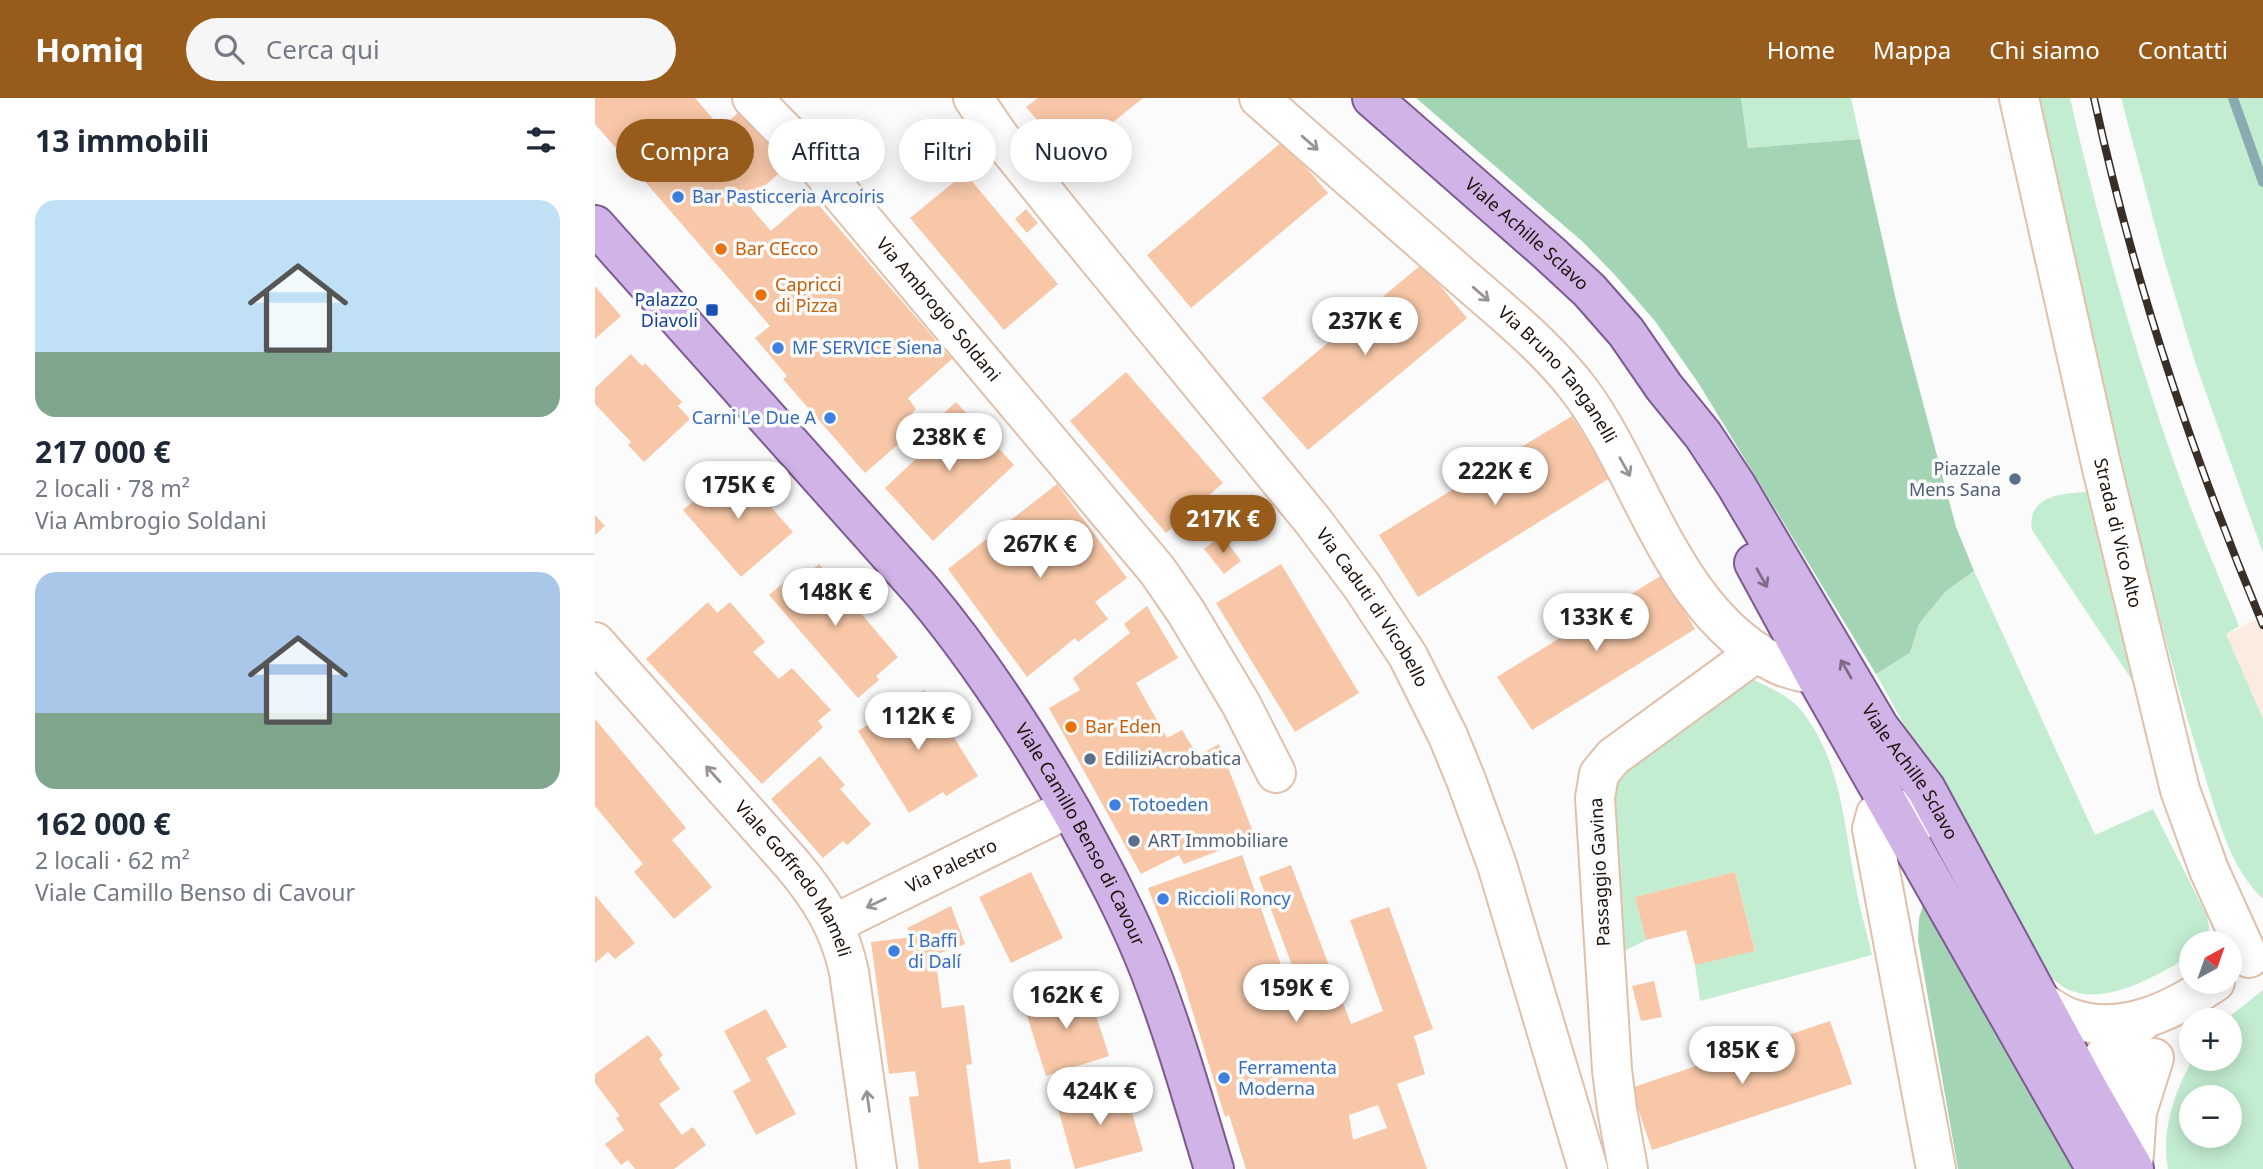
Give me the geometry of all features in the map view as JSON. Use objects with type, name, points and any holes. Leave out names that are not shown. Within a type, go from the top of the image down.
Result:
[{"type":"main road","name":"Viale Achille Sclavo","points":[[1372,98],[1589,290],[1626,332],[1664,387],[1703,435],[1727,470],[1873,717],[1926,789],[2042,1002],[2127,1168]]},
{"type":"main road","name":"Viale Camillo Benso di Cavour","points":[[595,225],[941,614],[1014,714],[1120,902],[1150,971],[1214,1169]]},
{"type":"main road","name":"Viale Achille Sclavo","points":[[1664,387],[1699,466],[1815,675],[1881,820],[1985,975],[2096,1169]]},
{"type":"street","name":"Via Ambrogio Soldani","points":[[752,98],[811,158],[1157,570],[1186,612],[1241,704],[1276,773]]},
{"type":"street","name":"Via Caduti di Vicobello","points":[[973,98],[999,136],[1056,207],[1314,521],[1361,584],[1408,656],[1448,736],[1492,853],[1588,1169]]},
{"type":"street","name":"Via Bruno Tanganelli","points":[[1259,98],[1521,328],[1563,370],[1599,421],[1698,595],[1731,631],[1757,652],[1788,668],[1815,675]]},
{"type":"street","name":"Strada di Vico Alto","points":[[2019,98],[2101,464],[2180,790],[2209,870],[2247,960]]},
{"type":"street","name":"Viale Goffredo Mameli","points":[[595,642],[799,872],[834,924],[845,951],[849,972],[877,1169]]},
{"type":"street","name":"Passaggio Gavina","points":[[1628,1169],[1612,1070],[1595,797],[1599,774],[1613,757],[1757,652]]},
{"type":"street","name":"Via Palestro","points":[[834,924],[1069,808]]},
{"type":"street","points":[[1936,1169],[1881,820],[1907,812],[1919,823],[1972,914],[1989,926],[2001,930]]},
{"type":"street","points":[[1985,975],[2013,999],[2063,1076],[2074,1085],[2103,1092],[2114,1090],[2151,1063]]},
{"type":"street","points":[[2088,1089],[2091,1073],[2099,1061],[2146,1018],[2194,994]]},
{"type":"street","points":[[2127,1168],[2151,1063],[2165,1037],[2200,994]]},
{"type":"street","points":[[2042,1002],[2069,1018],[2084,1022],[2109,1024],[2146,1018]]},
{"type":"shaded area","points":[[2263,616],[2263,719],[2226,634]]},
{"type":"green space","points":[[1416,98],[1741,98],[1748,148],[1860,139],[1898,309],[1956,527],[1974,571],[1946,591],[1919,624],[1910,653],[1876,674],[1699,384],[1655,321],[1583,242]]},
{"type":"green space","points":[[1741,98],[1851,98],[1860,139],[1748,148]]},
{"type":"green space","points":[[2035,98],[2070,98],[2104,236],[2144,372],[2181,483],[2239,626],[2226,634],[2263,719],[2263,899],[2242,873],[2227,842],[2187,717],[2128,488]]},
{"type":"green space","points":[[2121,98],[2263,98],[2263,553],[2195,362]]},
{"type":"green space","points":[[2089,492],[2136,686],[2032,530],[2035,509],[2041,503],[2058,495]]},
{"type":"green space","points":[[1974,571],[2095,835],[2153,809],[2207,916],[2209,927],[2208,931],[2179,931],[2179,962],[2165,971],[2117,991],[2086,994],[2072,991],[2050,976],[2024,940],[1876,674],[1910,653],[1919,624],[1946,591]]},
{"type":"green space","points":[[1750,678],[1777,691],[1795,704],[1814,729],[1825,750],[1839,794],[1872,955],[1700,1001],[1695,965],[1755,950],[1735,872],[1635,897],[1646,940],[1622,952],[1612,812],[1618,783],[1631,762]]},
{"type":"green space","points":[[1924,902],[2075,1169],[1958,1169],[1918,940],[1919,918]]},
{"type":"green space","points":[[2263,990],[2263,1169],[2168,1169],[2166,1140],[2179,1088],[2179,1148],[2242,1148],[2242,1085],[2180,1085],[2187,1071],[2242,1071],[2240,1008]]},
{"type":"building","points":[[595,98],[695,98],[713,119],[616,119],[616,148],[595,124]]},
{"type":"building","points":[[1038,98],[1143,98],[1117,119],[1036,119],[1026,107]]},
{"type":"building","points":[[740,111],[747,119],[731,119]]},
{"type":"building","points":[[754,127],[768,144],[769,182],[746,202],[771,231],[811,196],[952,359],[908,398],[916,409],[900,426],[909,435],[865,473],[783,379],[787,376],[755,338],[770,326],[645,182],[754,182]]},
{"type":"building","points":[[1283,141],[1328,193],[1191,308],[1147,255]]},
{"type":"building","points":[[954,182],[973,182],[1058,284],[1004,330],[910,218]]},
{"type":"building","points":[[1026,209],[1038,223],[1027,233],[1015,219]]},
{"type":"building","points":[[1422,264],[1467,318],[1308,450],[1262,398]]},
{"type":"building","points":[[595,286],[621,316],[595,339]]},
{"type":"building","points":[[631,354],[642,366],[645,363],[682,402],[678,406],[690,419],[644,462],[628,445],[631,442],[595,404],[595,388]]},
{"type":"building","points":[[1126,372],[1223,483],[1166,533],[1070,421]]},
{"type":"building","points":[[956,402],[1014,465],[933,541],[885,488],[934,442],[924,431]]},
{"type":"building","points":[[1572,416],[1610,478],[1418,597],[1379,535]]},
{"type":"building","points":[[735,466],[793,532],[741,577],[683,510]]},
{"type":"building","points":[[1057,484],[1127,578],[1095,602],[1108,619],[1078,642],[1075,638],[1027,677],[948,569]]},
{"type":"building","points":[[595,515],[605,526],[595,535]]},
{"type":"building","points":[[1222,535],[1241,561],[1224,574],[1204,549]]},
{"type":"building","points":[[819,564],[898,657],[876,676],[879,680],[858,698],[769,595],[800,569],[805,576]]},
{"type":"building","points":[[1281,564],[1359,693],[1295,732],[1216,603]]},
{"type":"building","points":[[1662,575],[1695,629],[1532,730],[1497,677]]},
{"type":"building","points":[[708,602],[717,613],[730,602],[765,642],[753,652],[779,679],[792,668],[831,710],[818,721],[823,727],[762,784],[646,659]]},
{"type":"building","points":[[1147,606],[1178,658],[1136,683],[1167,738],[1182,730],[1198,756],[1219,744],[1255,837],[1184,864],[1179,855],[1141,874],[1049,708],[1080,690],[1073,678],[1130,633],[1124,624]]},
{"type":"building","points":[[924,690],[978,776],[946,796],[943,792],[909,813],[858,731]]},
{"type":"building","points":[[595,719],[686,828],[672,840],[712,887],[674,919],[634,872],[643,864],[595,806]]},
{"type":"building","points":[[820,756],[845,785],[840,789],[871,824],[847,845],[843,841],[823,858],[771,799]]},
{"type":"building","points":[[1242,855],[1292,996],[1302,992],[1259,877],[1291,865],[1351,1024],[1383,1011],[1350,920],[1389,907],[1433,1029],[1414,1036],[1425,1074],[1397,1084],[1427,1169],[1246,1169],[1229,1115],[1225,1117],[1181,974],[1148,888]],"holes":[[[1378,1105],[1387,1128],[1353,1140],[1349,1115]]]},
{"type":"building","points":[[1031,872],[1063,938],[1011,963],[979,897]]},
{"type":"building","points":[[1735,872],[1755,951],[1695,965],[1686,930],[1646,940],[1635,897]]},
{"type":"building","points":[[595,895],[635,943],[615,959],[608,952],[595,963]]},
{"type":"building","points":[[951,906],[965,944],[935,955],[942,1008],[964,1005],[972,1064],[966,1065],[979,1163],[1010,1159],[1011,1169],[919,1169],[909,1097],[919,1096],[915,1071],[889,1074],[871,942],[913,937],[907,928]]},
{"type":"building","points":[[1654,981],[1662,1017],[1641,1021],[1632,986]]},
{"type":"building","points":[[1087,987],[1109,1056],[1046,1076],[1024,1006]]},
{"type":"building","points":[[766,1009],[787,1047],[766,1058],[796,1114],[756,1135],[733,1091],[751,1081],[724,1031]]},
{"type":"building","points":[[1830,1021],[1852,1084],[1652,1150],[1631,1088]]},
{"type":"building","points":[[648,1035],[663,1055],[659,1059],[680,1089],[659,1104],[682,1135],[693,1127],[706,1145],[674,1169],[635,1169],[628,1160],[621,1165],[605,1144],[624,1130],[616,1118],[620,1116],[595,1083],[595,1074]]},
{"type":"building","points":[[1124,1085],[1143,1151],[1075,1169],[1057,1105]]},
{"type":"waterway","points":[[2233,98],[2263,182]]},
{"type":"railway","points":[[2094,98],[2127,233],[2167,366],[2212,496],[2263,625]]},
{"type":"place","name":"Bar Pasticceria Arcoiris","points":[[678,197]]},
{"type":"place","name":"Bar CEcco","points":[[721,249]]},
{"type":"place","name":"Capricci di Pizza","points":[[761,295]]},
{"type":"place","name":"Palazzo Diavoli","points":[[712,310]]},
{"type":"place","name":"MF SERVICE Siena","points":[[778,348]]},
{"type":"place","name":"Carni Le Due A","points":[[830,418]]},
{"type":"place","name":"Piazzale Mens Sana","points":[[2015,479]]},
{"type":"place","name":"Bar Eden","points":[[1071,727]]},
{"type":"place","name":"EdiliziAcrobatica","points":[[1090,759]]},
{"type":"place","name":"Totoeden","points":[[1115,805]]},
{"type":"place","name":"ART Immobiliare","points":[[1134,841]]},
{"type":"place","name":"Riccioli Roncy","points":[[1163,899]]},
{"type":"place","name":"I Baffi di Dalí","points":[[894,951]]},
{"type":"place","name":"Ferramenta Moderna","points":[[1224,1078]]}]
